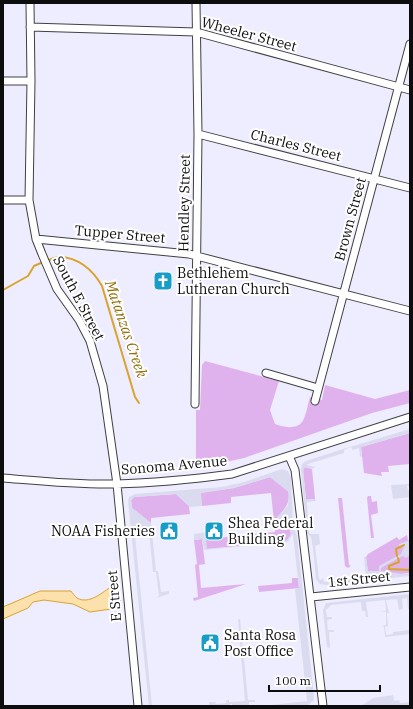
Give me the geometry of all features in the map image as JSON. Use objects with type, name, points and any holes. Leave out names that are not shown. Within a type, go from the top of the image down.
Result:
[{"type":"street","name":"South E Street","points":[[30,3],[31,81],[29,200],[36,239],[50,273],[57,289],[79,320],[91,346],[103,386],[116,484]]},
{"type":"street","name":"Hendley Street","points":[[195,404],[198,134],[196,3]]},
{"type":"street","name":"Wheeler Street","points":[[30,26],[196,32],[410,90]]},
{"type":"street","name":"Brown Street","points":[[315,400],[410,44]]},
{"type":"street","points":[[3,81],[31,81]]},
{"type":"street","name":"Charles Street","points":[[198,134],[410,188]]},
{"type":"street","points":[[3,200],[29,200]]},
{"type":"street","name":"Tupper Street","points":[[36,239],[189,254],[410,311]]},
{"type":"street","points":[[266,374],[318,388]]},
{"type":"street","name":"Sonoma Avenue","points":[[3,478],[116,484],[203,478],[232,474],[410,417]]},
{"type":"street","points":[[289,456],[294,467],[323,706]]},
{"type":"street","name":"E Street","points":[[116,484],[138,706]]},
{"type":"street","name":"1st Street","points":[[310,597],[410,587]]},
{"type":"shaded area","points":[[205,361],[279,381],[270,410],[275,424],[282,426],[293,427],[299,425],[305,417],[310,397],[322,400],[325,385],[375,399],[410,390],[410,403],[372,413],[244,458],[217,464],[198,465],[196,460],[196,410],[200,410],[202,365]]},
{"type":"shaded area","points":[[410,429],[410,433],[361,447],[362,456],[360,457],[359,448],[353,450],[351,447],[344,450],[344,453],[308,464],[307,465],[315,467],[312,469],[305,467],[303,471],[306,499],[315,499],[316,501],[307,502],[309,533],[319,534],[320,544],[315,546],[319,579],[321,580],[323,578],[324,582],[366,578],[364,557],[366,557],[368,571],[379,571],[379,566],[401,554],[405,544],[399,546],[399,544],[410,540],[410,557],[408,556],[407,558],[402,556],[381,568],[381,571],[403,574],[410,573],[410,576],[326,585],[320,584],[316,579],[311,537],[307,533],[301,469],[302,464],[306,461],[343,449]]},
{"type":"shaded area","points":[[410,433],[410,464],[388,466],[389,472],[381,472],[382,476],[364,473],[361,447]]},
{"type":"shaded area","points":[[305,467],[312,469],[315,499],[306,499],[303,469]]},
{"type":"shaded area","points":[[282,469],[288,471],[291,478],[293,525],[297,536],[314,697],[313,701],[308,705],[262,706],[307,701],[295,589],[299,588],[293,535],[288,542],[204,550],[202,539],[194,540],[194,534],[207,532],[207,549],[239,546],[238,536],[244,535],[245,545],[287,540],[291,534],[290,528],[275,529],[274,521],[288,505],[289,492],[270,477],[234,488],[201,493],[202,506],[190,507],[176,494],[134,497],[131,500],[132,508],[151,523],[156,571],[158,571],[161,592],[169,591],[169,594],[156,598],[159,596],[156,572],[153,572],[149,531],[145,527],[134,526],[152,706],[149,706],[128,501],[129,497],[135,494],[222,487],[244,482]]},
{"type":"shaded area","points":[[270,477],[288,491],[289,495],[286,507],[274,521],[271,493],[231,497],[231,503],[202,506],[200,493],[234,488]]},
{"type":"shaded area","points":[[410,484],[410,486],[407,486],[408,490],[410,490],[410,497],[393,499],[391,485]]},
{"type":"shaded area","points":[[176,494],[190,507],[190,514],[151,518],[151,523],[132,508],[131,500],[134,497]]},
{"type":"shaded area","points":[[368,496],[371,496],[372,502],[377,501],[378,513],[371,515],[374,538],[371,538]]},
{"type":"shaded area","points":[[338,498],[342,498],[349,565],[351,566],[348,568],[345,566]]},
{"type":"shaded area","points":[[290,528],[291,534],[287,541],[245,545],[244,535],[275,532],[275,529]]},
{"type":"shaded area","points":[[407,535],[408,540],[410,540],[410,573],[374,577],[368,574],[366,557],[368,554],[397,537],[399,540]]},
{"type":"shaded area","points":[[238,536],[239,546],[206,549],[205,539]]},
{"type":"shaded area","points":[[202,539],[205,564],[199,565],[201,588],[246,584],[194,601],[193,598],[198,597],[195,565],[197,564],[194,540]]},
{"type":"shaded area","points":[[292,578],[298,578],[299,588],[259,592],[258,586],[292,583]]},
{"type":"shaded area","points":[[112,586],[114,605],[111,609],[90,612],[73,604],[44,600],[33,602],[28,608],[3,619],[3,607],[40,591],[71,591],[77,598],[86,600],[96,597]]},
{"type":"shaded area","points":[[410,594],[410,609],[408,609],[407,598],[402,599],[403,609],[399,610],[397,599],[386,600],[389,613],[387,613],[388,626],[385,627],[386,635],[393,634],[393,632],[410,630],[410,634],[385,637],[384,627],[382,626],[386,625],[386,612],[381,611],[386,611],[385,600],[366,602],[368,617],[366,617],[365,611],[362,611],[361,602],[331,605],[326,610],[327,617],[332,617],[332,619],[327,620],[328,630],[334,630],[334,632],[329,632],[330,648],[327,647],[323,610],[326,603]]},
{"type":"shaded area","points":[[238,619],[240,619],[248,700],[255,700],[255,702],[249,702],[249,706],[232,706],[232,704],[230,704],[230,706],[209,706],[209,702],[215,702],[216,704],[226,703],[226,700],[229,700],[229,702],[245,701]]},
{"type":"shaded area","points":[[393,695],[394,701],[399,700],[400,703],[410,702],[410,706],[361,706],[373,698]]},
{"type":"waterway","name":"Matanzas Creek","points":[[47,261],[59,257],[72,259],[79,262],[94,275],[102,286],[135,397],[139,403]]},
{"type":"waterway","name":"Matanzas Creek","points":[[3,290],[28,276],[34,266],[43,262]]},
{"type":"waterway","points":[[397,556],[396,549],[404,545]]},
{"type":"waterway","points":[[398,558],[399,562],[389,566],[389,569],[410,570]]},
{"type":"waterway","points":[[111,595],[119,594]]},
{"type":"waterway","points":[[112,600],[120,600]]},
{"type":"place","name":"Bethlehem Lutheran Church","points":[[163,281]]},
{"type":"place","name":"NOAA Fisheries","points":[[169,531]]},
{"type":"place","name":"Shea Federal Building","points":[[214,531]]},
{"type":"place","name":"Santa Rosa Post Office","points":[[210,643]]}]
